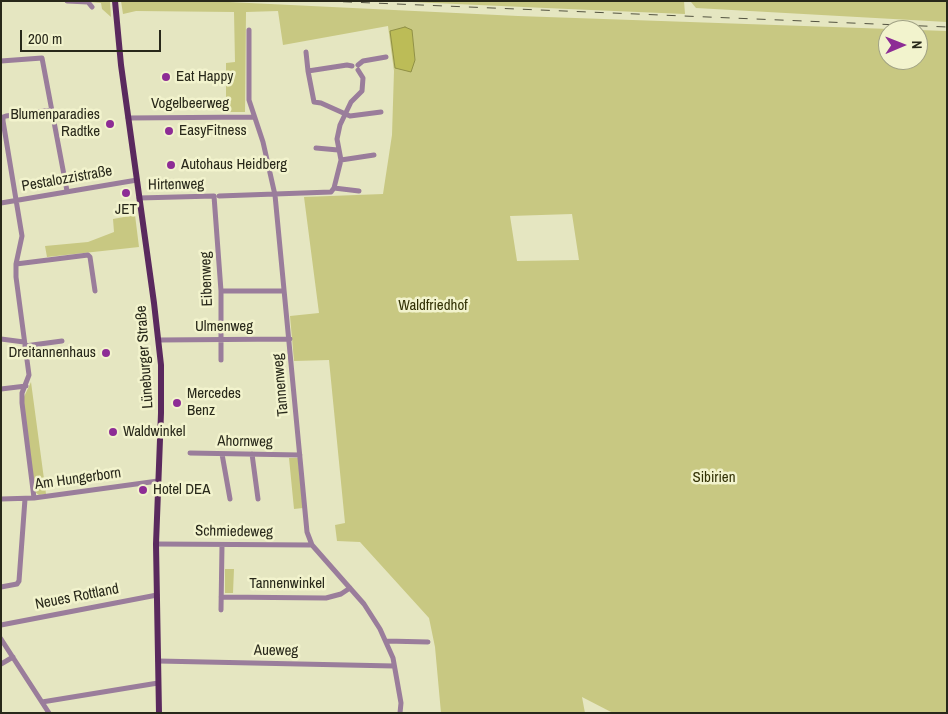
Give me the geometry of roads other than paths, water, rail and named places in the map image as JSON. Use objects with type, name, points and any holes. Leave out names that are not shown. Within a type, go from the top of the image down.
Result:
[{"type":"main road","name":"Lüneburger Straße","points":[[115,1],[128,118],[159,340],[162,380],[156,544],[159,713]]},
{"type":"street","points":[[68,1],[88,2],[92,7]]},
{"type":"street","name":"Tannenweg","points":[[249,30],[249,100],[253,117],[263,142],[275,195],[307,532],[312,546],[369,611],[386,641],[394,666],[401,704],[400,713]]},
{"type":"street","points":[[306,52],[314,102],[322,103],[344,115],[350,116],[382,112]]},
{"type":"street","points":[[356,67],[363,61],[386,57]]},
{"type":"street","points":[[1,61],[42,58],[67,191]]},
{"type":"street","points":[[308,71],[348,64],[356,67],[363,78],[362,91],[351,102],[344,115],[337,139],[341,160],[334,188],[359,191]]},
{"type":"street","points":[[34,498],[22,404],[29,375],[16,264],[22,236],[3,117],[52,110]]},
{"type":"street","name":"Vogelbeerweg","points":[[128,118],[253,117]]},
{"type":"street","points":[[316,148],[338,150]]},
{"type":"street","points":[[341,160],[374,155]]},
{"type":"street","name":"Pestalozzistraße","points":[[1,203],[137,180]]},
{"type":"street","name":"Hirtenweg","points":[[139,198],[327,193],[334,188]]},
{"type":"street","name":"Eibenweg","points":[[216,196],[221,291],[220,360]]},
{"type":"street","points":[[16,264],[88,255],[90,257],[95,291]]},
{"type":"street","points":[[221,291],[284,291]]},
{"type":"street","points":[[1,339],[24,344],[62,341]]},
{"type":"street","name":"Ulmenweg","points":[[159,340],[290,339]]},
{"type":"street","points":[[1,389],[26,386]]},
{"type":"street","name":"Ahornweg","points":[[190,452],[300,455]]},
{"type":"street","points":[[222,454],[230,499]]},
{"type":"street","points":[[252,454],[258,499]]},
{"type":"street","name":"Am Hungerborn","points":[[1,499],[34,498],[158,481]]},
{"type":"street","points":[[1,588],[17,584],[19,581],[25,499]]},
{"type":"street","name":"Schmiedeweg","points":[[156,544],[312,546]]},
{"type":"street","points":[[221,610],[222,545]]},
{"type":"street","name":"Tannenwinkel","points":[[221,597],[326,598],[340,594],[350,588]]},
{"type":"street","name":"Neues Rottland","points":[[1,625],[157,595]]},
{"type":"street","points":[[1,639],[49,713]]},
{"type":"street","points":[[386,641],[428,642]]},
{"type":"street","points":[[1,664],[13,657]]},
{"type":"street","name":"Aueweg","points":[[158,661],[394,666]]},
{"type":"street","points":[[42,702],[158,683]]},
{"type":"railway","points":[[325,1],[947,27]]},
{"type":"place","name":"Eat Happy","points":[[166,77]]},
{"type":"place","name":"Blumenparadies Radtke","points":[[110,124]]},
{"type":"place","name":"EasyFitness","points":[[169,131]]},
{"type":"place","name":"Autohaus Heidberg","points":[[171,165]]},
{"type":"place","name":"JET","points":[[126,193]]},
{"type":"place","name":"Dreitannenhaus","points":[[106,353]]},
{"type":"place","name":"Mercedes Benz","points":[[177,403]]},
{"type":"place","name":"Waldwinkel","points":[[113,432]]},
{"type":"place","name":"Hotel DEA","points":[[143,490]]},
{"type":"park label","name":"Waldfriedhof","points":[[433,306]]},
{"type":"park label","name":"Sibirien","points":[[714,478]]}]
